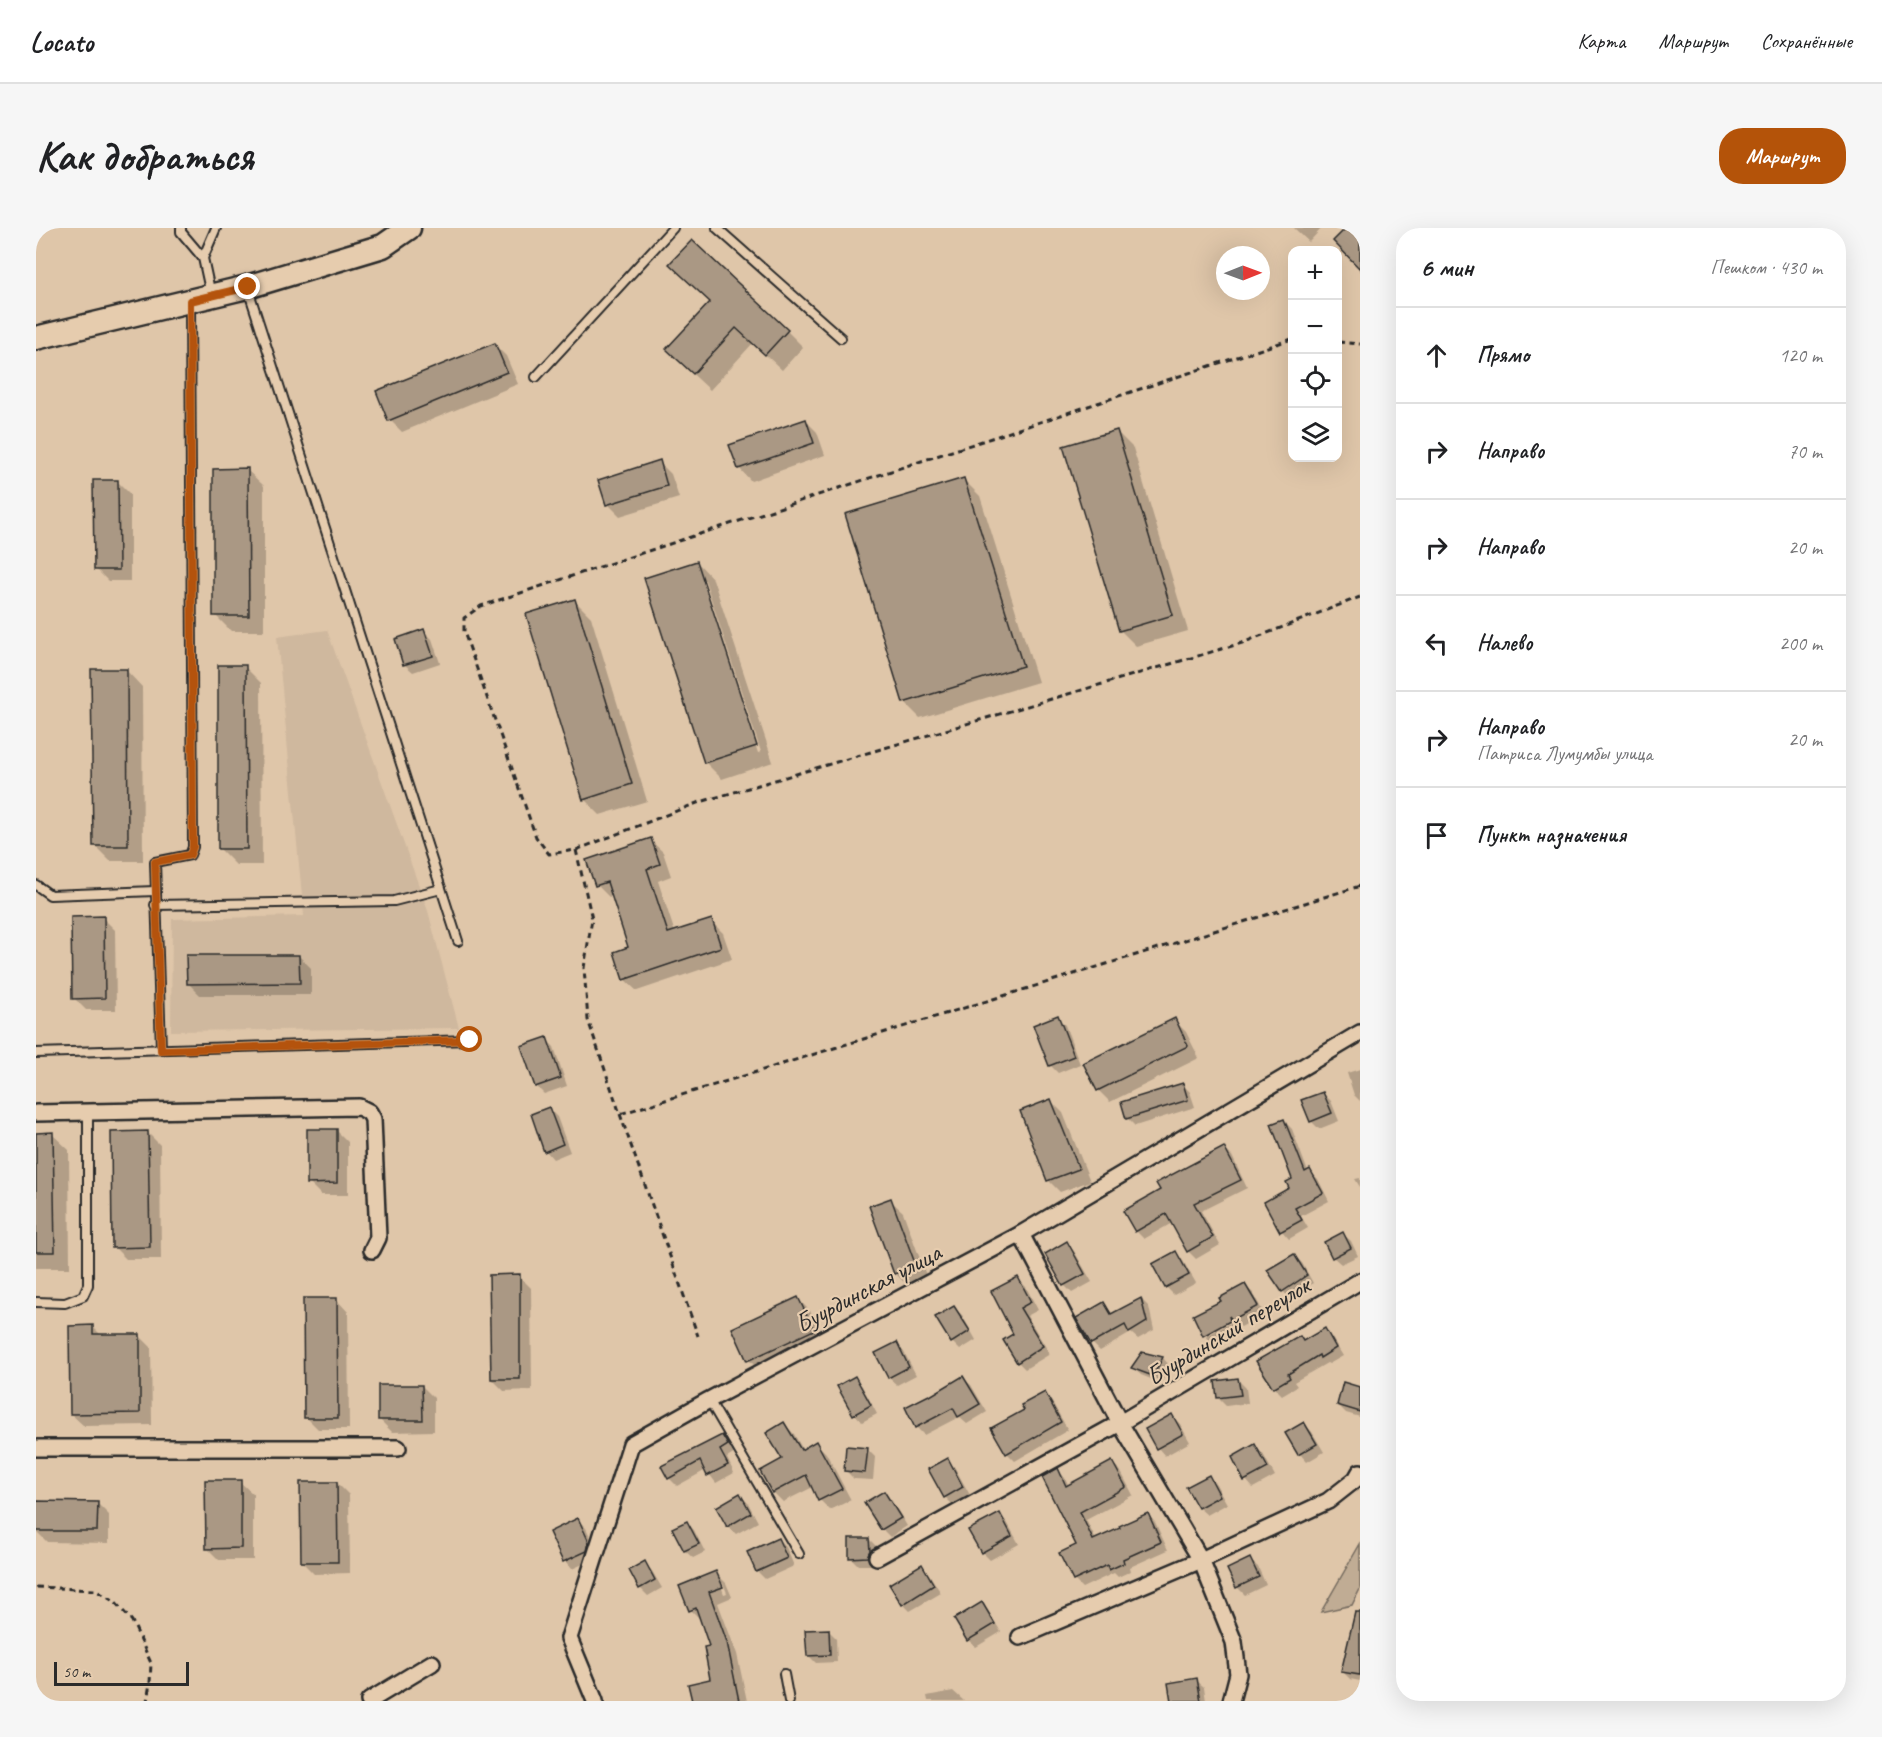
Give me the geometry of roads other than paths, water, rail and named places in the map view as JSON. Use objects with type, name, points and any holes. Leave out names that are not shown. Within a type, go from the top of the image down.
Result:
[{"type":"street","points":[[36,338],[248,287],[383,246],[409,228]]},
{"type":"street","name":"Буурдинская улица","points":[[595,1701],[569,1638],[631,1444],[1021,1234],[1360,1033]]},
{"type":"street","points":[[36,1113],[359,1107],[369,1112],[373,1119],[378,1238],[372,1250]]},
{"type":"street","points":[[1021,1234],[1120,1423],[1201,1560],[1234,1642],[1238,1674],[1231,1701]]},
{"type":"street","name":"Буурдинский переулок","points":[[877,1557],[1120,1423],[1360,1281]]},
{"type":"street","points":[[36,1448],[398,1448]]},
{"type":"street","points":[[1020,1637],[1201,1560],[1328,1501],[1356,1479],[1360,1472]]},
{"type":"street","points":[[369,1701],[432,1663]]},
{"type":"lane","points":[[181,228],[181,232],[203,258]]},
{"type":"lane","points":[[161,1050],[155,862],[190,855],[193,847],[201,298],[203,258],[216,228]]},
{"type":"lane","points":[[536,377],[673,228]]},
{"type":"lane","points":[[717,228],[841,338]]},
{"type":"lane","points":[[248,287],[458,941]]},
{"type":"lane","points":[[36,885],[50,895],[155,891]]},
{"type":"lane","points":[[155,905],[394,901],[441,890]]},
{"type":"lane","points":[[36,1053],[470,1040]]},
{"type":"lane","points":[[36,1302],[65,1303],[83,1296],[88,1285],[88,1112]]},
{"type":"lane","points":[[709,1400],[799,1554]]},
{"type":"lane","points":[[783,1674],[789,1701]]}]
